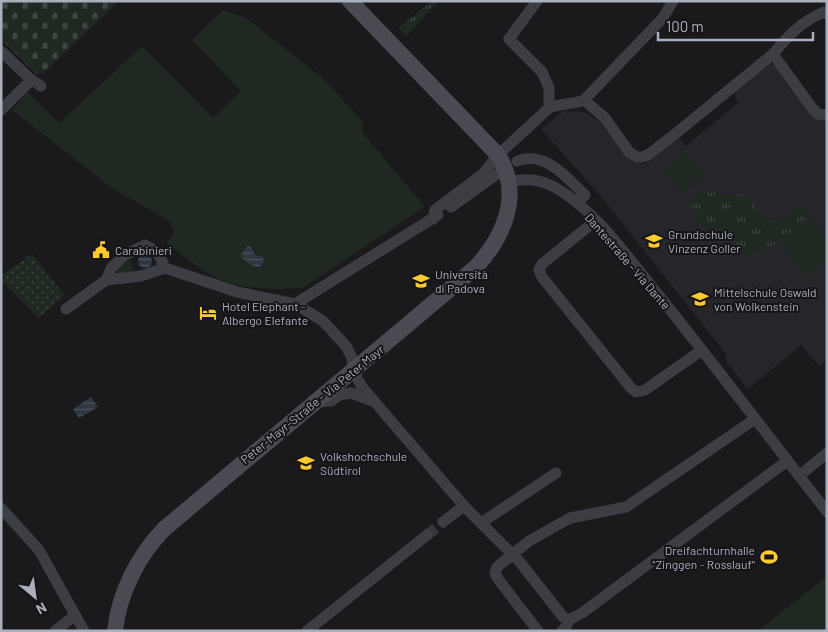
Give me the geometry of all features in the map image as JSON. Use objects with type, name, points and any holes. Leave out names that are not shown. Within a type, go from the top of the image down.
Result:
[{"type":"main road","points":[[350,1],[498,155],[503,163],[503,178]]},
{"type":"main road","name":"Peter-Mayr-Straße - Via Peter Mayr","points":[[115,631],[127,585],[136,565],[156,537],[196,500],[476,268],[500,236],[506,220],[509,204],[503,178]]},
{"type":"street","points":[[537,1],[508,39],[542,72],[549,88],[549,108]]},
{"type":"street","points":[[433,219],[435,210],[483,174],[498,155],[549,108],[558,104],[574,104],[584,100],[662,20],[673,1]]},
{"type":"street","points":[[584,100],[605,118],[629,152],[637,157],[648,155],[774,54],[788,36],[801,25],[824,12],[827,14]]},
{"type":"street","points":[[1,51],[36,83],[1,110]]},
{"type":"street","points":[[774,54],[818,114],[827,115]]},
{"type":"street","points":[[517,161],[532,158],[553,166],[585,195],[577,204]]},
{"type":"street","points":[[295,304],[503,178]]},
{"type":"street","name":"Dantestraße - Via Dante","points":[[503,178],[538,180],[556,188],[596,221],[702,350],[827,512]]},
{"type":"street","points":[[596,221],[542,264],[539,270],[542,277],[631,388],[636,392],[645,390],[702,350]]},
{"type":"street","points":[[66,309],[106,280],[112,267],[125,255],[145,245],[153,248],[160,255],[165,268]]},
{"type":"street","points":[[106,280],[142,276],[165,268],[237,292],[295,304],[320,318],[346,346],[352,358],[353,371],[373,401],[464,506],[513,555],[563,617],[568,620]]},
{"type":"street","points":[[316,402],[331,401],[339,395],[352,393],[373,401]]},
{"type":"street","points":[[538,631],[495,573],[497,567],[529,541],[570,518],[626,507],[755,418]]},
{"type":"street","points":[[799,476],[827,453]]},
{"type":"street","points":[[562,631],[566,628],[568,620],[582,613],[787,461]]},
{"type":"street","points":[[481,523],[556,472]]},
{"type":"street","points":[[442,522],[464,506]]},
{"type":"street","points":[[1,508],[39,550],[84,631]]},
{"type":"street","points":[[307,631],[427,534]]},
{"type":"street","points":[[55,631],[74,616]]},
{"type":"shaded area","points":[[768,64],[777,65],[822,120],[827,121],[827,359],[819,366],[801,345],[748,389],[727,363],[726,354],[604,200],[541,129],[563,111],[584,112],[599,121],[632,162],[644,164],[678,137],[686,146],[738,103],[734,92]]},
{"type":"shaded area","points":[[248,246],[251,247],[255,255],[263,257],[264,262],[259,267],[253,266],[242,258],[241,254]]},
{"type":"shaded area","points":[[142,254],[148,254],[152,261],[148,268],[142,268],[138,264],[138,258]]},
{"type":"shaded area","points":[[91,397],[98,407],[79,418],[73,409]]},
{"type":"green space","points":[[1,1],[119,1],[43,74],[36,74],[1,39]]},
{"type":"green space","points":[[432,1],[439,1],[406,36],[398,28]]},
{"type":"green space","points":[[223,10],[246,18],[324,79],[363,122],[362,132],[425,207],[304,287],[272,289],[248,287],[226,282],[204,271],[166,243],[175,232],[169,221],[112,188],[12,110],[27,92],[59,123],[142,46],[213,118],[241,91],[192,40]]},
{"type":"green space","points":[[686,152],[705,176],[681,195],[662,171]]},
{"type":"green space","points":[[706,192],[744,195],[768,221],[774,221],[801,206],[807,206],[812,213],[770,248],[751,255],[743,253],[727,235],[705,226],[694,216],[690,205],[692,200],[697,195]]},
{"type":"green space","points":[[811,218],[827,238],[827,261],[807,277],[780,243]]},
{"type":"green space","points":[[32,254],[64,295],[39,318],[1,280],[1,276]]},
{"type":"green space","points":[[129,260],[134,273],[118,273],[116,270]]},
{"type":"green space","points":[[827,576],[827,631],[759,631],[764,626]]},
{"type":"tunnel","points":[[427,535],[443,522]]},
{"type":"place","name":"Grundschule Vinzenz Goller","points":[[654,241]]},
{"type":"place","name":"Carabinieri","points":[[101,250]]},
{"type":"place","name":"Università di Padova","points":[[421,281]]},
{"type":"place","name":"Mittelschule Oswald von Wolkenstein","points":[[700,299]]},
{"type":"place","name":"Hotel Elephant - Albergo Elefante","points":[[208,313]]},
{"type":"place","name":"Volkshochschule Südtirol","points":[[306,463]]},
{"type":"place","name":"Dreifachturnhalle \"Zinggen - Rosslauf\"","points":[[769,557]]}]
